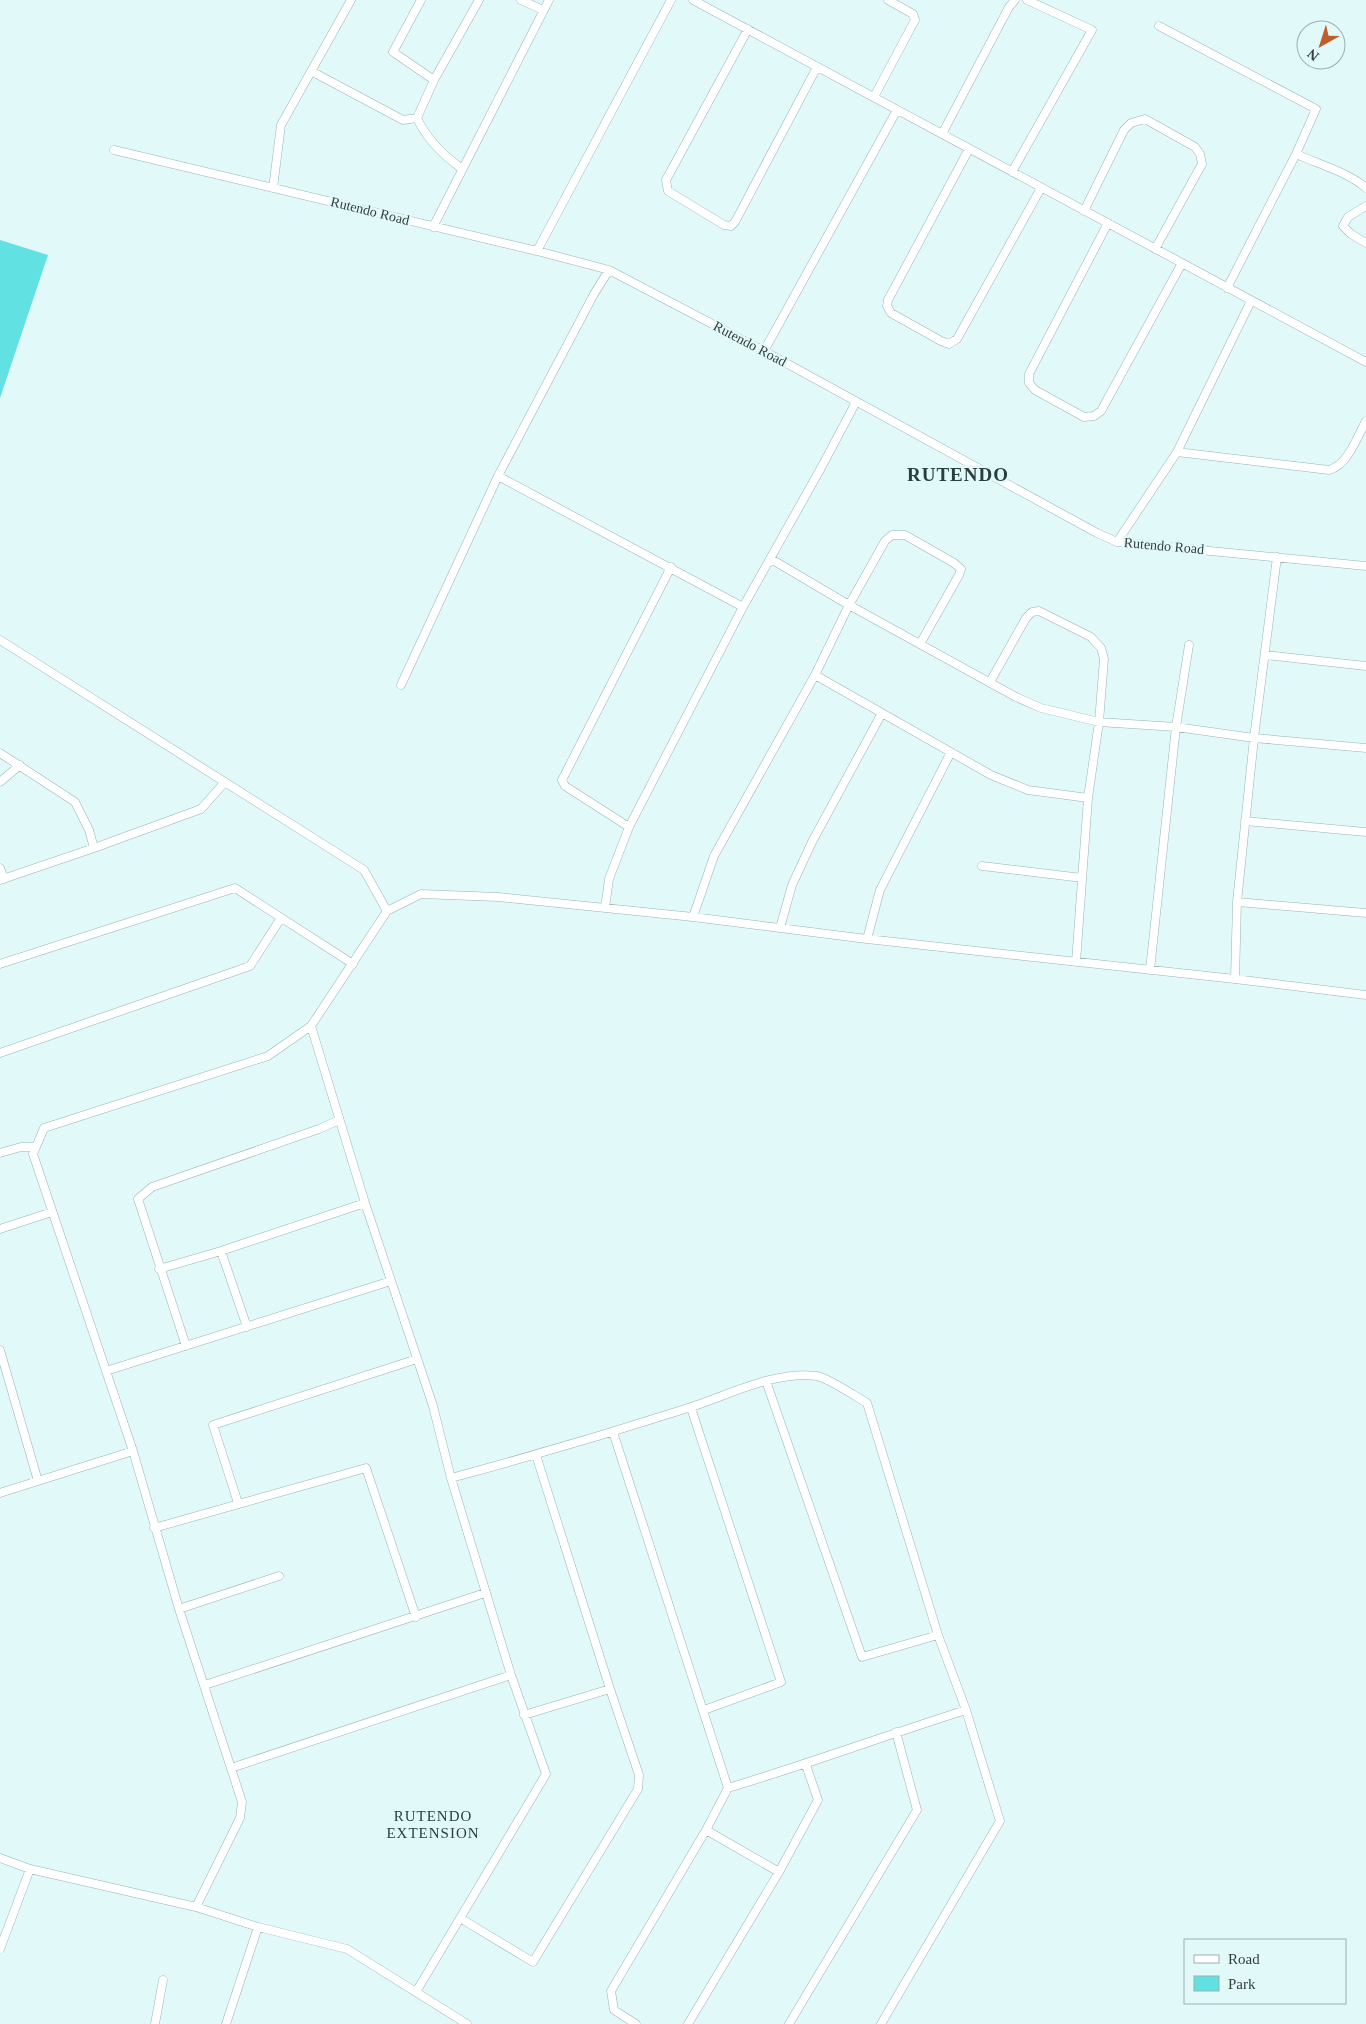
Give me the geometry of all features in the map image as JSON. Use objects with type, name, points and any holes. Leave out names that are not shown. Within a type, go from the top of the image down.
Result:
[{"type":"street","points":[[273,188],[281,125],[351,0]]},
{"type":"street","points":[[421,0],[393,52],[434,80]]},
{"type":"street","points":[[461,168],[448,158],[422,130],[417,118],[434,80],[479,0]]},
{"type":"street","points":[[522,0],[543,10]]},
{"type":"street","points":[[432,227],[549,0]]},
{"type":"street","points":[[537,251],[670,0]]},
{"type":"street","points":[[693,0],[1366,362]]},
{"type":"street","points":[[707,8],[711,0]]},
{"type":"street","points":[[874,97],[915,20],[913,14],[888,0]]},
{"type":"street","points":[[942,134],[1009,7],[1015,0]]},
{"type":"street","points":[[1012,172],[1092,30],[1027,0]]},
{"type":"street","points":[[1158,26],[1316,109],[1296,154],[1227,288]]},
{"type":"street","points":[[748,30],[666,180],[668,192],[724,225],[731,226],[735,222],[817,67]]},
{"type":"street","points":[[311,70],[403,120],[417,118]]},
{"type":"street","points":[[764,351],[897,110]]},
{"type":"street","points":[[1084,210],[1124,130],[1132,123],[1145,119],[1195,147],[1200,154],[1202,164],[1155,249]]},
{"type":"street","points":[[969,149],[888,300],[887,306],[891,312],[941,340],[950,344],[957,339],[1041,188]]},
{"type":"street","name":"Rutendo Road","points":[[114,150],[537,251],[609,270],[764,351],[1117,542],[1366,566]]},
{"type":"street","points":[[1296,154],[1338,172],[1366,188]]},
{"type":"street","points":[[1366,206],[1348,217],[1343,226],[1350,234],[1366,243]]},
{"type":"street","points":[[1108,223],[1029,374],[1029,383],[1035,390],[1084,417],[1094,416],[1101,411],[1182,263]]},
{"type":"street","points":[[401,685],[498,476],[594,294],[609,270]]},
{"type":"street","points":[[1117,542],[1177,452],[1251,300]]},
{"type":"street","points":[[604,908],[609,879],[629,827],[743,607],[856,402]]},
{"type":"street","points":[[1177,452],[1329,470],[1336,468],[1344,461],[1366,421]]},
{"type":"street","points":[[498,476],[743,607]]},
{"type":"street","points":[[693,917],[714,856],[815,675],[849,605],[885,541],[892,535],[905,535],[961,569],[959,576],[920,644]]},
{"type":"street","points":[[1235,979],[1237,902],[1245,821],[1277,557]]},
{"type":"street","points":[[770,559],[1016,697],[1041,708],[1099,722],[1176,727],[1254,738],[1366,748]]},
{"type":"street","points":[[629,827],[565,786],[562,780],[671,567]]},
{"type":"street","points":[[990,682],[1026,618],[1032,612],[1039,611],[1091,637],[1101,648],[1104,659],[1099,722],[1088,798],[1076,962]]},
{"type":"street","points":[[0,640],[364,870],[388,911]]},
{"type":"street","points":[[1150,970],[1176,727],[1189,645]]},
{"type":"street","points":[[1265,655],[1366,666]]},
{"type":"street","points":[[815,675],[991,775],[1028,790],[1088,798]]},
{"type":"street","points":[[780,928],[792,885],[812,842],[882,713]]},
{"type":"street","points":[[0,752],[75,802],[89,830],[94,848]]},
{"type":"street","points":[[867,940],[880,890],[950,752]]},
{"type":"street","points":[[0,782],[20,766]]},
{"type":"street","points":[[0,868],[2,879],[201,809],[225,782]]},
{"type":"street","points":[[1245,821],[1366,832]]},
{"type":"street","points":[[982,866],[1082,878]]},
{"type":"street","points":[[0,964],[235,888],[353,964]]},
{"type":"street","points":[[196,1907],[240,1818],[242,1802],[179,1609],[132,1451],[33,1154],[44,1128],[268,1056],[311,1026],[388,911],[421,894],[498,897],[693,917],[867,940],[1235,979],[1366,995]]},
{"type":"street","points":[[1237,902],[1366,913]]},
{"type":"street","points":[[0,1053],[250,966],[281,918]]},
{"type":"street","points":[[311,1026],[365,1203],[433,1406],[451,1478],[511,1676],[546,1774],[416,1992]]},
{"type":"street","points":[[186,1346],[138,1199],[152,1187],[319,1130],[339,1120]]},
{"type":"street","points":[[0,1152],[21,1147],[35,1147]]},
{"type":"street","points":[[160,1269],[221,1251],[365,1203]]},
{"type":"street","points":[[0,1229],[52,1212]]},
{"type":"street","points":[[221,1251],[247,1328]]},
{"type":"street","points":[[106,1371],[391,1281]]},
{"type":"street","points":[[0,1350],[38,1481]]},
{"type":"street","points":[[238,1503],[213,1425],[417,1359]]},
{"type":"street","points":[[451,1478],[613,1432],[690,1408],[766,1381],[791,1375],[818,1376],[867,1403],[938,1635],[966,1710],[1000,1821],[881,2024]]},
{"type":"street","points":[[766,1381],[862,1657],[938,1635]]},
{"type":"street","points":[[690,1408],[781,1682],[704,1710]]},
{"type":"street","points":[[613,1432],[728,1788],[706,1830],[610,1991],[614,2010],[636,2024]]},
{"type":"street","points":[[0,1493],[132,1451]]},
{"type":"street","points":[[460,1918],[533,1962],[638,1789],[639,1775],[536,1455]]},
{"type":"street","points":[[154,1528],[366,1468],[416,1617]]},
{"type":"street","points":[[179,1609],[279,1576]]},
{"type":"street","points":[[205,1685],[486,1593]]},
{"type":"street","points":[[231,1768],[511,1676]]},
{"type":"street","points":[[524,1715],[610,1689]]},
{"type":"street","points":[[728,1788],[806,1765],[896,1732],[966,1710]]},
{"type":"street","points":[[789,2024],[917,1810],[896,1732]]},
{"type":"street","points":[[688,2024],[779,1872],[818,1800],[806,1765]]},
{"type":"street","points":[[706,1830],[779,1872]]},
{"type":"street","points":[[0,1858],[30,1869],[196,1907],[258,1927],[347,1949],[467,2024]]},
{"type":"street","points":[[0,1949],[30,1869]]},
{"type":"street","points":[[226,2024],[258,1927]]},
{"type":"street","points":[[155,2024],[163,1980]]},
{"type":"green space","points":[[0,240],[48,255],[0,398]]},
{"type":"district","name":"RUTENDO","points":[[958,474]]},
{"type":"district","name":"RUTENDO EXTENSION","points":[[433,1824]]}]
